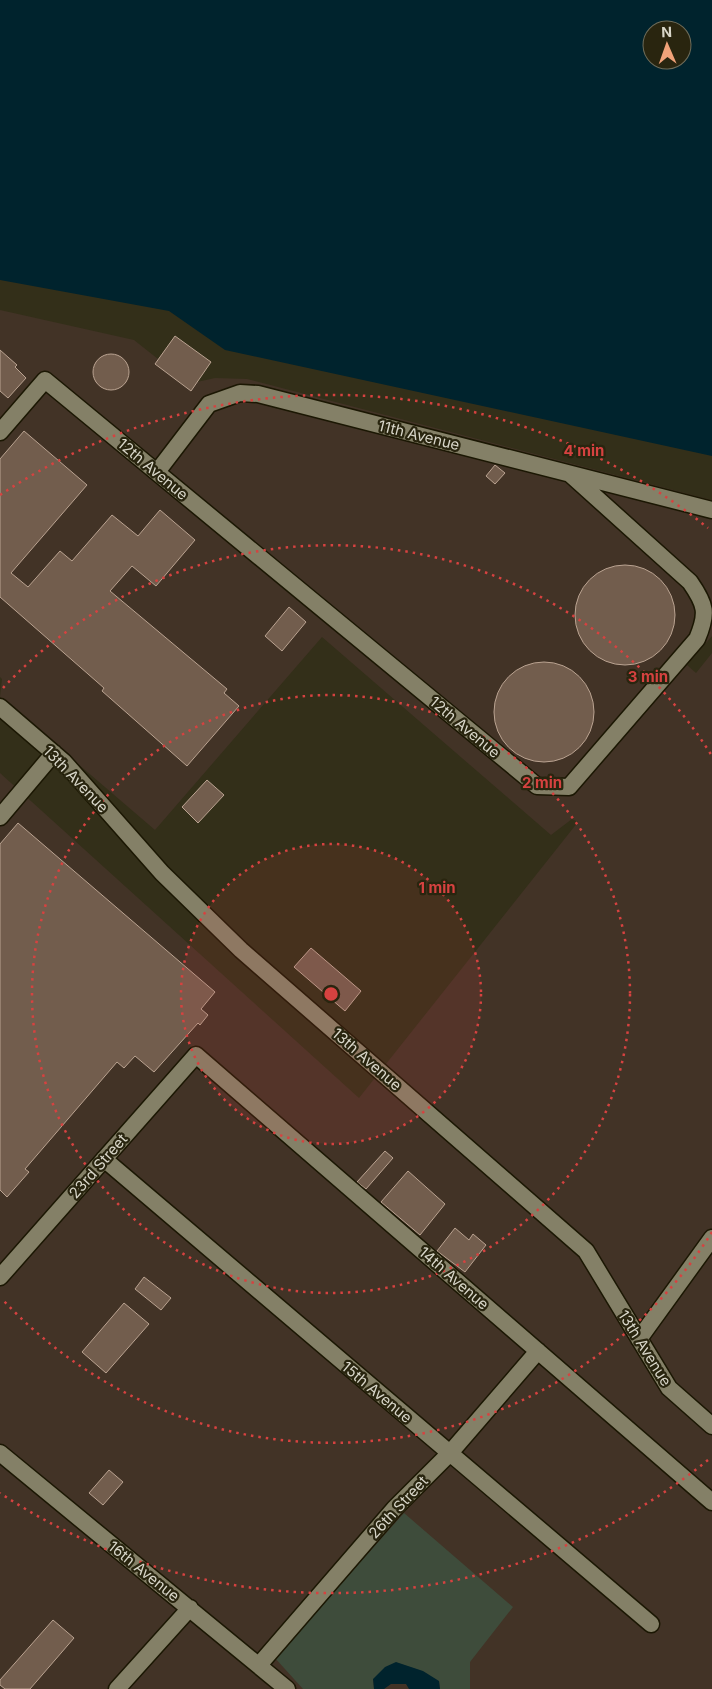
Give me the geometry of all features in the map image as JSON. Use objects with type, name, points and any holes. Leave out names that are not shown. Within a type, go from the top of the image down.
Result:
[{"type":"lane","name":"12th Avenue","points":[[0,432],[45,380],[537,786],[569,787],[697,639],[705,620],[702,598],[690,582],[570,474]]},
{"type":"lane","name":"11th Avenue","points":[[157,472],[209,404],[240,393],[258,394],[712,510]]},
{"type":"lane","name":"13th Avenue","points":[[0,707],[64,762],[162,873],[242,950],[586,1251],[669,1388],[712,1426]]},
{"type":"lane","points":[[0,817],[54,753]]},
{"type":"lane","name":"23rd Street","points":[[0,1277],[196,1055]]},
{"type":"lane","name":"14th Avenue","points":[[196,1055],[712,1502]]},
{"type":"lane","name":"15th Avenue","points":[[104,1159],[651,1624]]},
{"type":"lane","points":[[639,1339],[712,1238]]},
{"type":"lane","name":"26th Street","points":[[259,1665],[394,1509],[450,1453],[538,1351]]},
{"type":"lane","name":"16th Avenue","points":[[0,1454],[288,1689]]},
{"type":"lane","points":[[117,1689],[190,1608]]},
{"type":"shaded area","points":[[0,310],[134,340],[158,359],[175,336],[211,362],[197,382],[215,378],[247,379],[712,500],[712,636],[687,665],[696,673],[712,653],[712,1689],[0,1689],[0,773],[359,1098],[578,822],[572,819],[551,835],[322,637],[155,830],[0,697],[2,679],[0,677]]},
{"type":"green space","points":[[404,1513],[513,1607],[470,1662],[470,1689],[440,1689],[439,1681],[373,1679],[374,1689],[303,1689],[275,1658]]},
{"type":"water","points":[[0,0],[712,0],[712,456],[225,350],[169,311],[0,280]]},
{"type":"water","points":[[396,1662],[423,1671],[439,1681],[440,1689],[409,1689],[406,1684],[391,1684],[384,1689],[374,1689],[373,1679],[385,1667]]},
{"type":"building","points":[[175,336],[211,362],[191,391],[155,364]]},
{"type":"building","points":[[0,350],[17,365],[15,367],[26,378],[8,398],[0,391]]},
{"type":"building","points":[[111,354],[123,360],[129,372],[123,384],[111,390],[99,384],[93,372],[99,360]]},
{"type":"building","points":[[24,431],[87,485],[11,573],[28,587],[60,551],[72,561],[112,515],[138,536],[160,510],[195,540],[156,586],[132,566],[110,591],[227,689],[224,693],[239,706],[187,766],[102,691],[104,688],[0,597],[0,459]]},
{"type":"building","points":[[495,465],[505,473],[495,484],[486,476]]},
{"type":"building","points":[[625,565],[644,569],[660,580],[671,596],[675,615],[671,634],[660,650],[644,661],[625,665],[606,661],[590,650],[579,634],[575,615],[579,596],[590,580],[606,569]]},
{"type":"building","points":[[289,607],[306,622],[282,651],[265,636]]},
{"type":"building","points":[[544,662],[563,666],[579,677],[590,693],[594,712],[590,731],[579,747],[563,758],[544,762],[525,758],[509,747],[498,731],[494,712],[498,693],[509,677],[525,666]]},
{"type":"building","points":[[207,780],[224,795],[198,823],[182,807]]},
{"type":"building","points":[[18,823],[215,992],[201,1009],[208,1015],[200,1025],[198,1023],[154,1072],[135,1056],[124,1068],[117,1062],[25,1169],[29,1172],[7,1197],[0,1190],[0,844]]},
{"type":"building","points":[[311,948],[361,991],[345,1011],[294,967]]},
{"type":"building","points":[[385,1151],[393,1158],[366,1189],[357,1182]]},
{"type":"building","points":[[408,1171],[445,1204],[420,1235],[381,1202]]},
{"type":"building","points":[[455,1228],[469,1240],[473,1234],[486,1245],[465,1272],[437,1251]]},
{"type":"building","points":[[144,1277],[171,1298],[161,1310],[135,1289]]},
{"type":"building","points":[[124,1303],[149,1324],[106,1373],[82,1352]]},
{"type":"building","points":[[109,1470],[123,1482],[103,1505],[89,1493]]},
{"type":"building","points":[[53,1620],[74,1638],[30,1689],[5,1689],[0,1685],[0,1680]]}]
